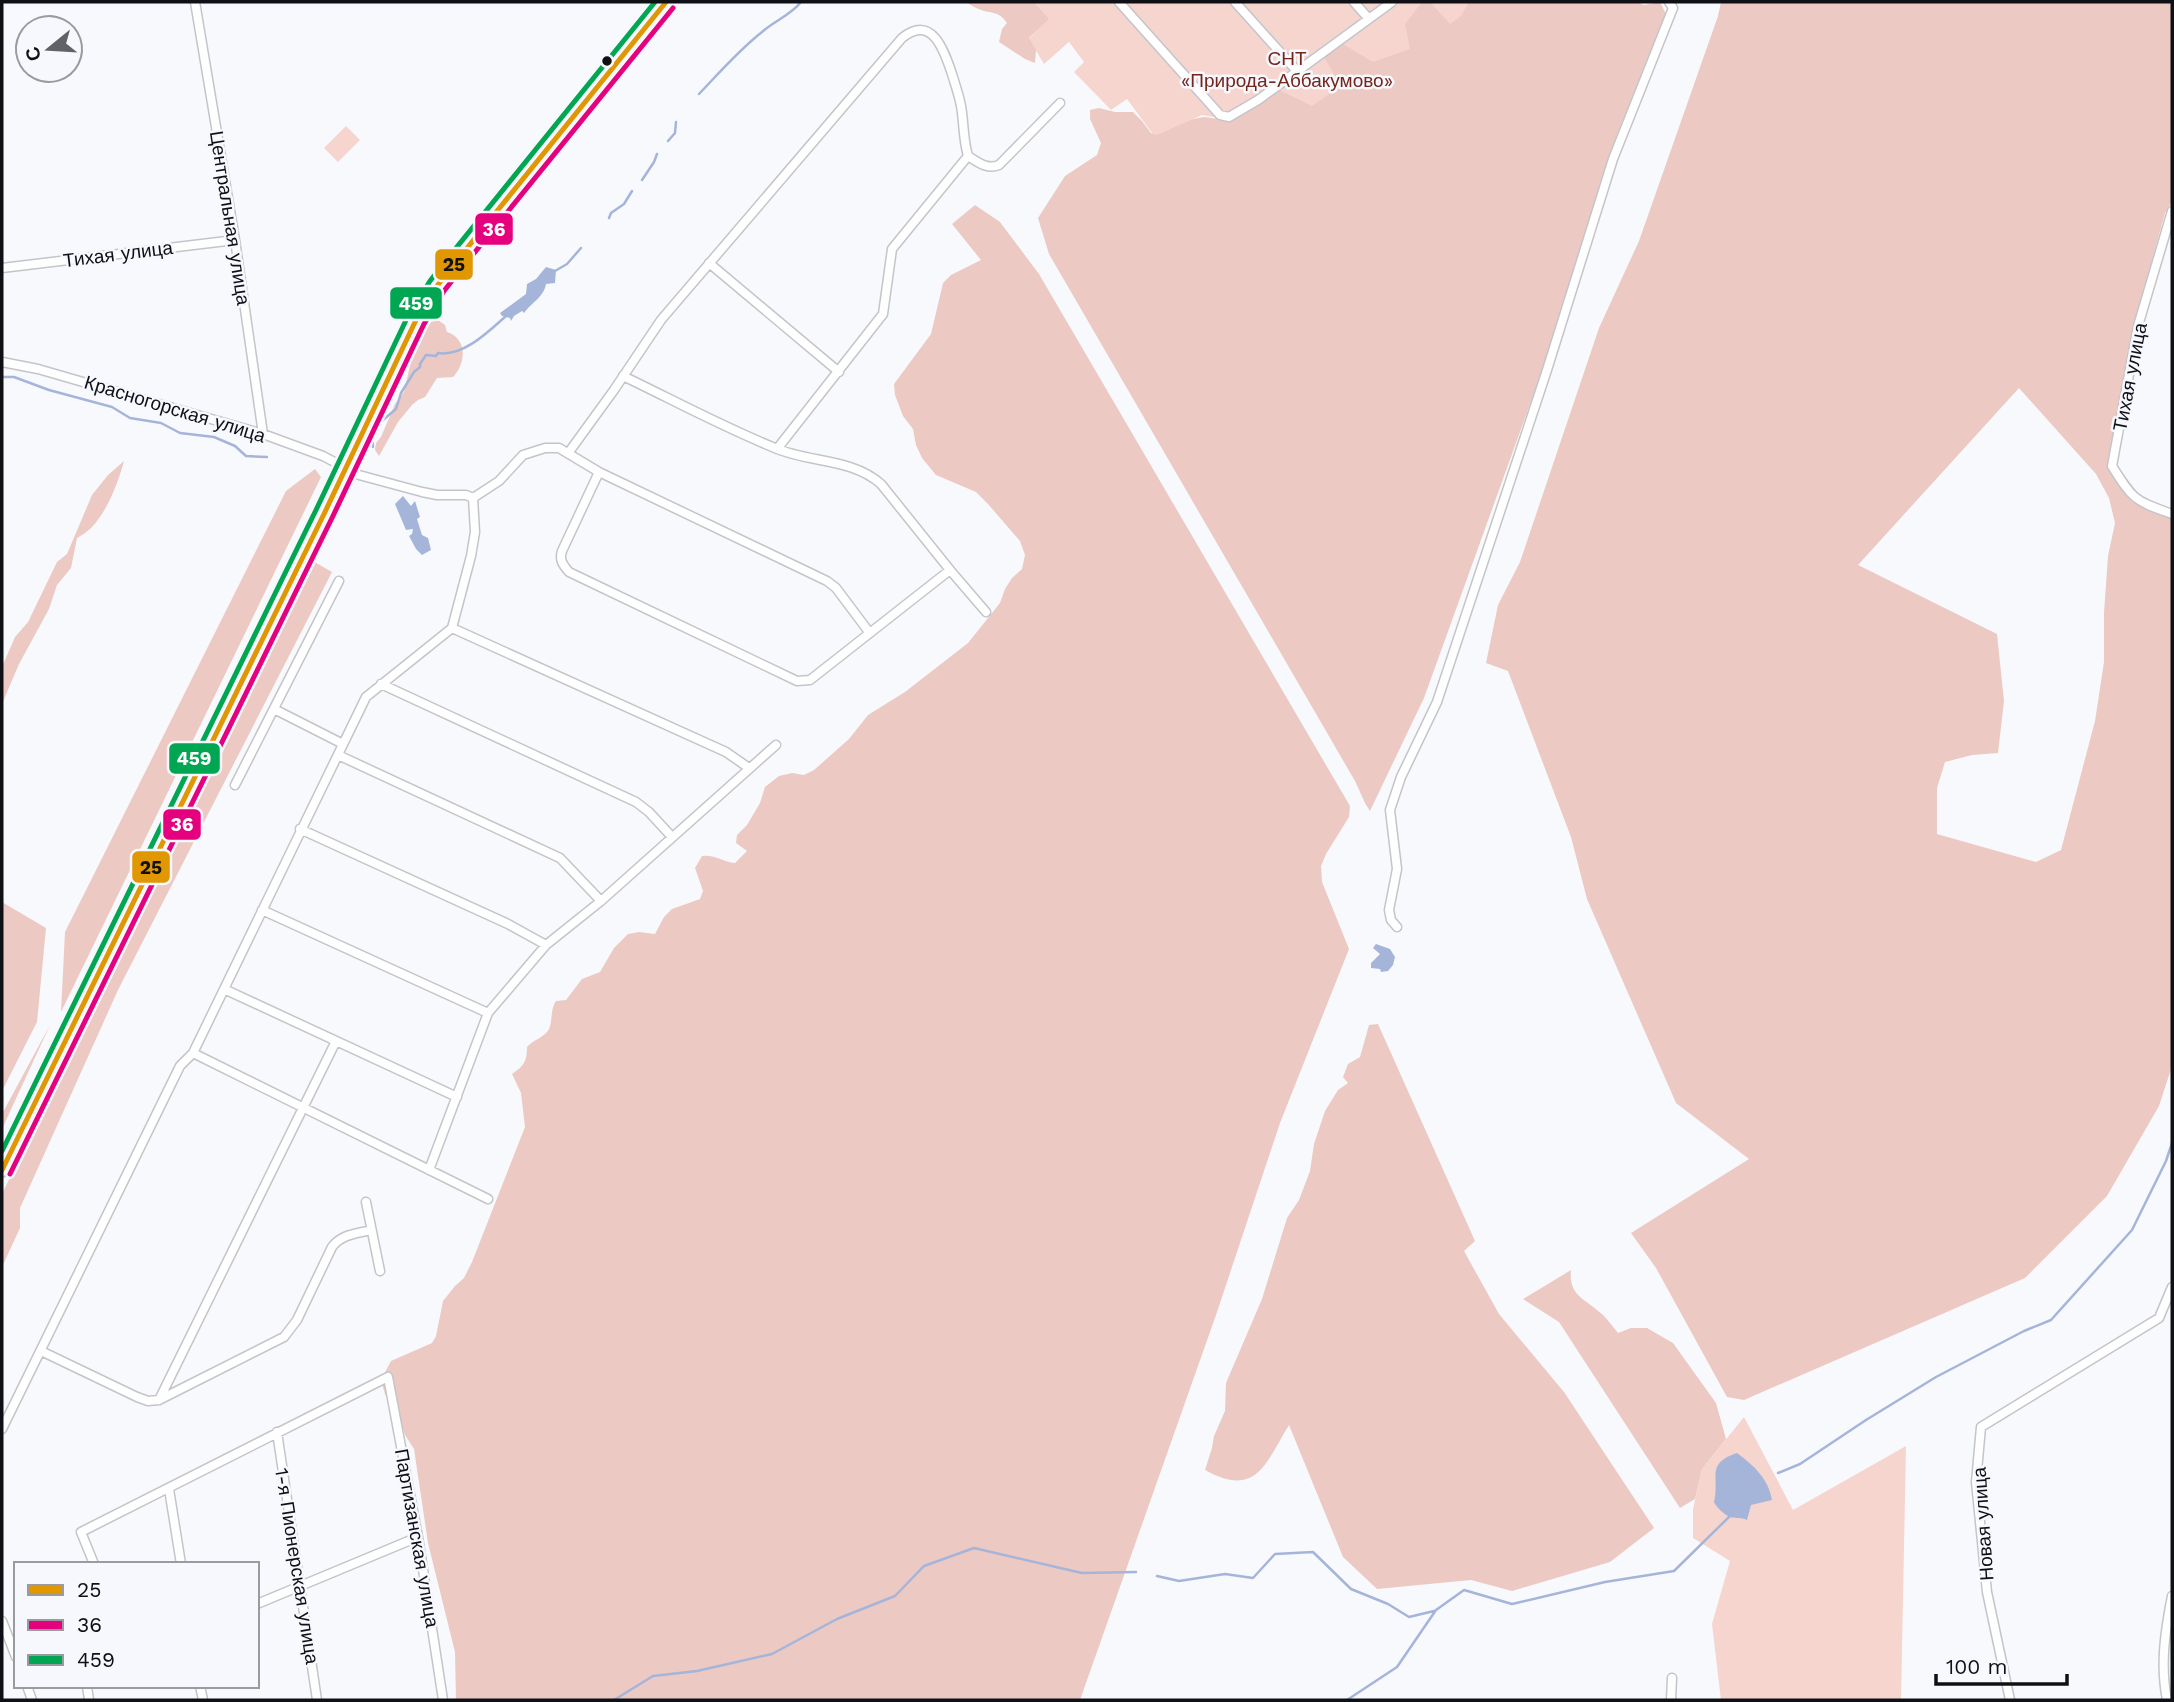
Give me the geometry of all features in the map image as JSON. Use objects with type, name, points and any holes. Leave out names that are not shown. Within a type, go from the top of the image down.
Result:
[{"type":"main road","points":[[2,1170],[416,320],[437,286],[666,2]]},
{"type":"street","name":"Центральная улица","points":[[195,2],[235,240],[263,435]]},
{"type":"street","points":[[1119,2],[1220,115],[1229,117],[1392,2]]},
{"type":"street","points":[[1235,2],[1297,71]]},
{"type":"street","points":[[1354,2],[1369,19]]},
{"type":"street","points":[[1396,927],[1389,910],[1397,869],[1390,810],[1407,765],[1437,702],[1613,159],[1673,8],[1670,2]]},
{"type":"street","points":[[569,452],[660,320],[907,34],[925,30],[935,37],[943,48],[960,102],[964,144],[968,156],[987,167],[999,165],[1060,103]]},
{"type":"street","points":[[777,450],[883,314],[892,249],[968,156]]},
{"type":"street","name":"Тихая улица","points":[[2172,211],[2138,326],[2112,466],[2137,501],[2172,513]]},
{"type":"street","name":"Тихая улица","points":[[2,268],[235,240]]},
{"type":"street","points":[[709,263],[839,372]]},
{"type":"street","name":"Красногорская улица","points":[[2,362],[38,369],[263,435],[323,456],[359,475],[422,492],[466,495],[473,498]]},
{"type":"street","points":[[623,376],[777,450],[870,474],[986,612]]},
{"type":"street","points":[[2,1429],[180,1066],[193,1053],[366,697],[452,628],[475,532],[473,498],[499,481],[523,455],[545,448],[559,448],[599,472],[827,581],[869,632]]},
{"type":"street","points":[[599,472],[560,557],[569,572],[797,681],[810,680],[950,570]]},
{"type":"street","points":[[235,785],[339,581]]},
{"type":"street","points":[[452,628],[726,752],[749,768]]},
{"type":"street","points":[[381,684],[636,802],[672,837]]},
{"type":"street","points":[[274,709],[343,744]]},
{"type":"street","points":[[429,1170],[488,1013],[546,945],[601,901],[776,745]]},
{"type":"street","points":[[338,755],[560,858],[601,901]]},
{"type":"street","points":[[300,829],[508,924],[546,945]]},
{"type":"street","points":[[261,910],[488,1013]]},
{"type":"street","points":[[224,989],[457,1097]]},
{"type":"street","points":[[159,1400],[336,1041]]},
{"type":"street","points":[[193,1053],[488,1199]]},
{"type":"street","points":[[366,1202],[380,1272]]},
{"type":"street","points":[[41,1351],[136,1397],[148,1401],[159,1400],[284,1337],[297,1320],[337,1240],[372,1230]]},
{"type":"street","name":"Новая улица","points":[[2010,1700],[1987,1592],[1976,1482],[1981,1427],[2159,1318],[2172,1287]]},
{"type":"street","name":"Партизанская улица","points":[[276,1432],[388,1377],[418,1537],[443,1700]]},
{"type":"street","points":[[93,1562],[81,1531],[169,1489],[276,1432]]},
{"type":"street","name":"1-я Пионерская улица","points":[[276,1432],[317,1700]]},
{"type":"street","points":[[169,1489],[181,1562]]},
{"type":"street","points":[[259,1603],[418,1537]]},
{"type":"street","points":[[2167,1700],[2163,1659],[2172,1596]]},
{"type":"street","points":[[2,1620],[14,1652]]},
{"type":"street","points":[[1671,1700],[1672,1678]]},
{"type":"green space","name":"СНТ «Природа-Аббакумово»","points":[[1034,2],[1489,2],[1277,162],[1247,123],[1202,115],[1155,137],[1127,99],[1111,110],[1074,72],[1084,62],[1069,42],[1044,64],[1029,39],[1048,19]]},
{"type":"green space","points":[[346,126],[360,140],[338,162],[324,148]]},
{"type":"green space","points":[[1744,1417],[1793,1510],[1906,1446],[1901,1700],[1721,1700],[1712,1624],[1730,1561],[1693,1538],[1693,1509],[1702,1469]]},
{"type":"shaded area","points":[[964,2],[1034,2],[1049,19],[1029,38],[1036,50],[1035,63],[999,42],[1002,29],[1007,23],[1001,16]]},
{"type":"shaded area","points":[[1422,2],[1430,2],[1450,24],[1461,16],[1469,2],[1636,2],[1644,5],[1660,2],[1667,16],[1609,155],[1543,368],[1424,698],[1370,811],[1049,254],[1038,218],[1065,176],[1097,155],[1101,143],[1090,119],[1090,110],[1099,108],[1115,112],[1133,112],[1151,133],[1157,135],[1193,119],[1204,117],[1229,120],[1279,90],[1312,106],[1341,86],[1324,57],[1343,44],[1373,62],[1410,49],[1405,24]]},
{"type":"shaded area","points":[[1721,2],[2172,2],[2172,201],[2165,213],[2134,326],[2108,466],[2132,502],[2172,516],[2172,1066],[2159,1106],[2107,1196],[2025,1278],[1744,1400],[1727,1397],[1656,1268],[1631,1233],[1749,1159],[1676,1103],[1587,899],[1571,837],[1508,671],[1486,663],[1498,605],[1520,562],[1599,328],[1639,241]],"holes":[[[2019,388],[2096,474],[2109,498],[2115,523],[2108,556],[2104,662],[2095,721],[2061,850],[2036,862],[1937,834],[1937,788],[1945,762],[1972,755],[1998,753],[2004,701],[1997,634],[1858,565]]]},
{"type":"shaded area","points":[[975,205],[1000,222],[1039,274],[1350,806],[1349,817],[1321,866],[1322,882],[1349,949],[1280,1123],[1216,1315],[1080,1700],[456,1700],[455,1652],[428,1543],[414,1449],[385,1394],[381,1380],[391,1361],[432,1343],[443,1301],[464,1278],[472,1262],[525,1127],[521,1093],[512,1074],[524,1063],[527,1047],[549,1029],[556,1001],[566,1000],[582,979],[600,972],[614,948],[628,934],[655,934],[664,917],[672,909],[700,899],[703,891],[695,868],[702,856],[735,863],[747,851],[736,843],[737,835],[747,825],[760,803],[765,787],[779,776],[792,773],[804,775],[814,770],[849,739],[868,715],[905,692],[968,643],[1000,603],[1012,578],[1022,569],[1025,555],[1020,541],[988,504],[976,492],[936,475],[922,458],[913,429],[903,416],[895,395],[894,384],[931,334],[943,283],[951,275],[981,260],[952,224]]},
{"type":"shaded area","points":[[438,320],[462,346],[460,365],[453,377],[437,378],[425,397],[412,405],[398,422],[379,456],[375,450],[376,443],[395,404],[404,392],[411,361],[431,322]]},
{"type":"shaded area","points":[[124,461],[107,506],[91,528],[77,538],[71,568],[57,585],[49,609],[19,664],[2,704],[2,667],[15,637],[28,622],[57,562],[67,554],[92,495]]},
{"type":"shaded area","points":[[315,469],[321,477],[61,1012],[65,932],[286,491]]},
{"type":"shaded area","points":[[311,560],[332,572],[118,990],[20,1208],[20,1228],[2,1267],[2,1194]]},
{"type":"shaded area","points":[[2,902],[46,928],[37,1022],[2,1091]]},
{"type":"shaded area","points":[[1378,1024],[1475,1241],[1464,1251],[1499,1314],[1564,1392],[1654,1528],[1610,1562],[1512,1591],[1471,1580],[1377,1589],[1343,1557],[1289,1425],[1266,1463],[1248,1478],[1223,1478],[1205,1470],[1214,1436],[1225,1411],[1226,1383],[1262,1299],[1287,1218],[1299,1200],[1310,1171],[1314,1144],[1325,1111],[1338,1090],[1348,1083],[1343,1077],[1348,1064],[1360,1057],[1369,1025]]},
{"type":"shaded area","points":[[50,1025],[2,1129],[2,1114]]},
{"type":"shaded area","points":[[1571,1270],[1575,1291],[1603,1315],[1618,1333],[1631,1328],[1647,1328],[1673,1343],[1716,1403],[1726,1439],[1702,1469],[1695,1499],[1680,1508],[1559,1322],[1523,1299]]},
{"type":"water","points":[[546,267],[556,270],[555,283],[546,284],[540,296],[524,313],[522,311],[511,321],[510,318],[502,316],[500,313],[526,294],[527,284],[536,279]]},
{"type":"water","points":[[403,496],[411,506],[415,501],[422,535],[428,538],[431,550],[422,555],[409,536],[413,529],[406,530],[395,504]]},
{"type":"water","points":[[1376,944],[1390,949],[1395,957],[1388,971],[1381,972],[1380,969],[1371,968],[1371,963],[1380,954],[1373,948]]},
{"type":"water","points":[[1737,1453],[1764,1479],[1772,1500],[1751,1505],[1747,1520],[1728,1516],[1714,1502],[1717,1466]]},
{"type":"waterway","points":[[699,94],[745,46],[801,2]]},
{"type":"waterway","points":[[668,141],[675,133],[676,122]]},
{"type":"waterway","points":[[642,180],[657,154]]},
{"type":"waterway","points":[[609,218],[611,213],[624,204],[632,191]]},
{"type":"waterway","points":[[555,271],[567,264],[581,248]]},
{"type":"waterway","points":[[373,447],[372,436],[377,425],[396,409],[401,393],[426,355],[436,356],[438,353],[466,347],[506,316]]},
{"type":"waterway","points":[[2,377],[14,377],[49,390],[112,407],[130,418],[161,423],[180,433],[214,437],[235,446],[246,456],[267,457]]},
{"type":"waterway","points":[[1778,1473],[1800,1464],[1936,1377],[2024,1331],[2051,1320],[2132,1230],[2172,1143]]},
{"type":"waterway","points":[[1347,1700],[1397,1667],[1436,1610],[1464,1590],[1512,1604],[1605,1582],[1674,1571],[1731,1515]]},
{"type":"waterway","points":[[614,1700],[653,1676],[697,1671],[772,1654],[837,1619],[895,1596],[924,1566],[974,1548],[1082,1573],[1136,1572]]},
{"type":"waterway","points":[[1157,1576],[1179,1581],[1225,1574],[1253,1578],[1275,1554],[1313,1552],[1351,1589],[1388,1604],[1409,1617],[1434,1611]]},
{"type":"transit line","name":"459","points":[[2,1151],[408,316],[448,258],[655,2]]},
{"type":"transit line","name":"25","points":[[2,1170],[324,514],[416,320],[455,263],[666,2]]},
{"type":"transit line","name":"36","points":[[10,1174],[332,518],[424,324],[462,268],[673,8]]}]
